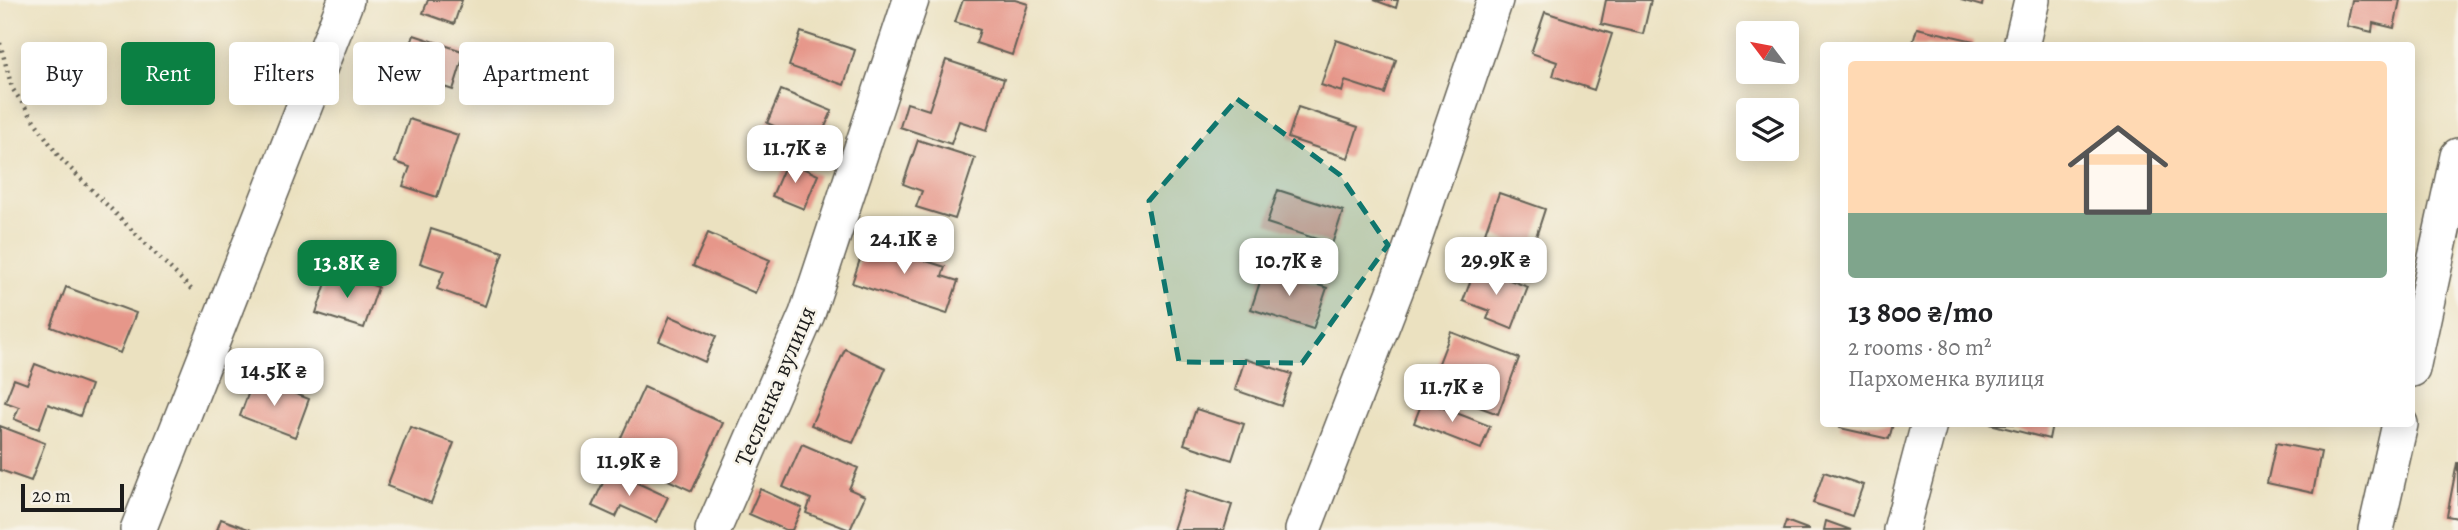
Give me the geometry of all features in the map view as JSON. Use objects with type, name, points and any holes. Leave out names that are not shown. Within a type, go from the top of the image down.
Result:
[{"type":"street","points":[[138,530],[346,0]]},
{"type":"street","name":"Тесленка вулиця","points":[[713,530],[807,314],[911,0]]},
{"type":"street","points":[[1303,530],[1406,263],[1495,0]]},
{"type":"street","points":[[2022,42],[2032,0]]},
{"type":"street","points":[[2415,355],[2458,156]]},
{"type":"street","points":[[1901,530],[1928,427]]},
{"type":"street","points":[[2376,530],[2399,427]]},
{"type":"path","points":[[0,43],[12,88],[59,157],[221,319]]},
{"type":"highlighted area","points":[[1237,99],[1340,175],[1388,245],[1302,363],[1179,362],[1149,201]]},
{"type":"building","points":[[428,0],[462,0],[454,24],[423,13]]},
{"type":"building","points":[[963,0],[1015,0],[1028,4],[1012,55],[976,43],[980,30],[955,22]]},
{"type":"building","points":[[1374,0],[1398,0],[1396,8]]},
{"type":"building","points":[[1606,0],[1651,0],[1643,34],[1601,24]]},
{"type":"building","points":[[1961,0],[1983,0],[1982,6]]},
{"type":"building","points":[[2352,0],[2400,0],[2394,28],[2373,23],[2372,32],[2347,26]]},
{"type":"building","points":[[1545,12],[1612,34],[1594,90],[1553,76],[1557,62],[1531,53]]},
{"type":"building","points":[[1917,28],[1974,41],[1974,42],[1913,42]]},
{"type":"building","points":[[801,32],[855,50],[844,85],[789,66]]},
{"type":"building","points":[[414,35],[435,42],[412,42]]},
{"type":"building","points":[[1336,40],[1396,60],[1385,94],[1345,81],[1342,92],[1321,85]]},
{"type":"building","points":[[445,45],[459,50],[459,71],[453,90],[445,87]]},
{"type":"building","points":[[946,60],[1004,79],[987,130],[959,121],[951,144],[900,127],[907,103],[929,110]]},
{"type":"building","points":[[781,90],[832,111],[817,145],[767,123]]},
{"type":"building","points":[[1298,107],[1358,127],[1348,158],[1288,138]]},
{"type":"building","points":[[409,119],[458,135],[437,197],[403,186],[410,167],[395,162]]},
{"type":"building","points":[[918,140],[975,158],[955,219],[916,207],[922,191],[903,184]]},
{"type":"building","points":[[787,161],[818,175],[804,209],[772,196]]},
{"type":"building","points":[[1278,190],[1343,211],[1332,244],[1267,223]]},
{"type":"building","points":[[1499,193],[1545,209],[1532,249],[1485,233]]},
{"type":"building","points":[[431,229],[503,252],[485,306],[437,289],[444,271],[420,263]]},
{"type":"building","points":[[708,233],[770,260],[755,293],[693,266]]},
{"type":"building","points":[[868,236],[919,252],[917,258],[945,267],[942,276],[958,281],[947,314],[852,283]]},
{"type":"building","points":[[1265,267],[1327,288],[1313,329],[1251,309]]},
{"type":"building","points":[[1476,267],[1528,287],[1512,329],[1487,319],[1490,311],[1463,301]]},
{"type":"building","points":[[330,271],[378,287],[364,328],[316,313]]},
{"type":"building","points":[[66,287],[136,313],[120,353],[51,327]]},
{"type":"building","points":[[670,316],[716,336],[705,362],[659,341]]},
{"type":"building","points":[[1451,332],[1519,358],[1498,414],[1471,404],[1475,392],[1434,376]]},
{"type":"building","points":[[845,349],[886,368],[853,443],[811,425]]},
{"type":"building","points":[[1245,359],[1292,374],[1281,406],[1235,390]]},
{"type":"building","points":[[35,364],[91,385],[80,416],[48,404],[39,429],[14,419],[19,407],[5,402],[14,379],[27,384]]},
{"type":"building","points":[[254,378],[309,399],[295,437],[240,416]]},
{"type":"building","points":[[644,387],[723,423],[692,491],[613,455]]},
{"type":"building","points":[[1423,400],[1490,426],[1481,449],[1414,423]]},
{"type":"building","points":[[1196,409],[1244,424],[1232,460],[1184,444]]},
{"type":"building","points":[[0,426],[45,443],[31,481],[0,470]]},
{"type":"building","points":[[410,427],[454,443],[431,503],[387,486]]},
{"type":"building","points":[[1840,427],[1892,427],[1889,439]]},
{"type":"building","points":[[2002,427],[2051,427],[2049,439]]},
{"type":"building","points":[[2276,443],[2321,452],[2313,493],[2267,483]]},
{"type":"building","points":[[802,444],[858,468],[849,489],[865,496],[850,530],[806,513],[811,499],[783,487]]},
{"type":"building","points":[[2458,463],[2458,518],[2447,516]]},
{"type":"building","points":[[609,470],[668,497],[656,522],[621,506],[616,517],[592,506]]},
{"type":"building","points":[[1824,472],[1863,485],[1852,516],[1813,503]]},
{"type":"building","points":[[760,489],[802,508],[792,530],[749,514]]},
{"type":"building","points":[[1186,490],[1232,505],[1224,530],[1173,530]]},
{"type":"building","points":[[221,519],[251,530],[217,530]]},
{"type":"building","points":[[1786,521],[1810,530],[1783,530]]},
{"type":"building","points":[[1826,521],[1851,530],[1824,530]]}]
